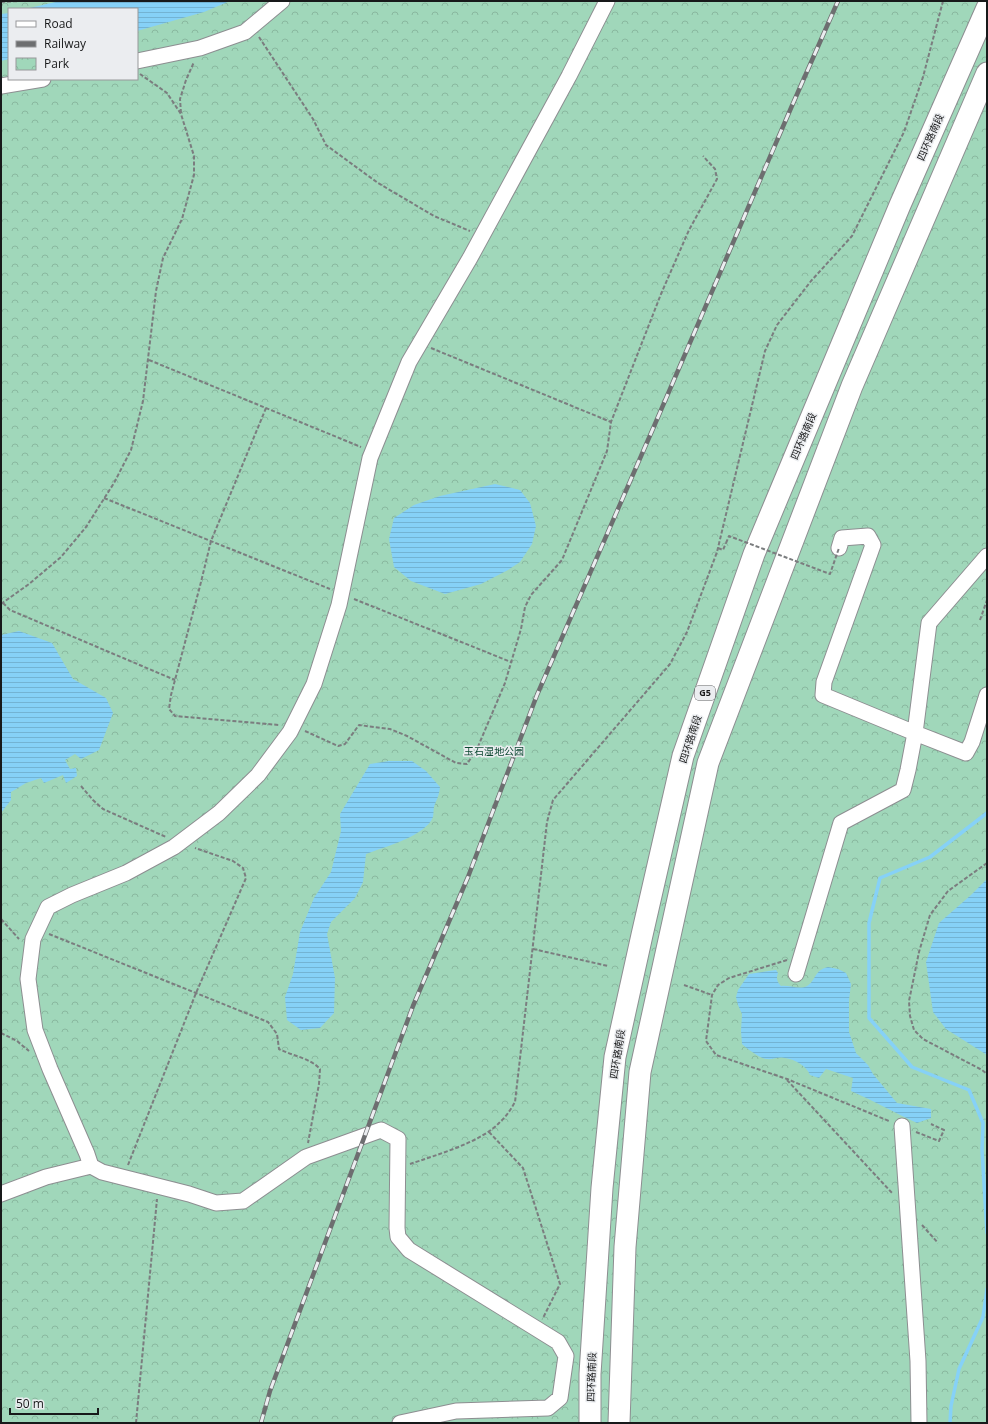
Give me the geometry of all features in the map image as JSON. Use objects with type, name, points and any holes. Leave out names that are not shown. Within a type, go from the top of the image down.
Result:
[{"type":"highway","name":"四环路南段","points":[[590,1423],[590,1374],[602,1188],[615,1057],[683,756],[754,554],[900,205],[987,8]]},
{"type":"highway","points":[[619,1423],[625,1247],[640,1072],[708,763],[852,386],[987,73]]},
{"type":"lane","points":[[138,61],[200,48],[245,32],[282,1]]},
{"type":"lane","points":[[90,1166],[87,1154],[50,1069],[35,1030],[28,979],[33,939],[48,907],[72,895],[126,873],[180,843],[219,813],[258,776],[293,726],[314,684],[341,594],[373,452],[410,362],[482,236],[569,76],[607,1]]},
{"type":"lane","points":[[1,86],[38,80]]},
{"type":"lane","points":[[839,548],[842,538],[849,537],[868,536],[873,546],[824,682],[822,695],[966,753],[972,742],[987,695]]},
{"type":"lane","points":[[796,974],[841,823],[903,790],[915,733],[929,623],[987,556]]},
{"type":"lane","points":[[902,1126],[918,1360],[919,1423]]},
{"type":"lane","points":[[1,1194],[46,1177],[90,1166],[102,1172],[216,1203],[243,1201],[306,1157],[381,1130],[398,1139],[398,1237],[410,1250],[538,1328],[558,1342],[566,1356],[560,1398],[548,1408],[400,1423]]},
{"type":"path","points":[[1,2],[20,1]]},
{"type":"path","points":[[399,1168],[484,1136],[500,1122],[515,1102],[547,822],[553,800],[670,664],[687,632],[718,548],[765,351],[777,325],[811,281],[852,236],[904,132],[923,77],[943,1]]},
{"type":"path","points":[[251,27],[314,119],[326,145],[378,183],[434,216],[482,236]]},
{"type":"path","points":[[175,680],[10,610],[2,603],[29,584],[61,557],[86,527],[114,483],[131,450],[144,401],[156,291],[163,258],[182,220],[194,174],[194,156],[181,114],[180,99],[186,80],[200,48]]},
{"type":"path","points":[[138,74],[166,93],[181,114]]},
{"type":"path","points":[[266,408],[211,541],[175,680],[169,709],[175,716],[293,726],[338,746],[345,744],[359,725],[390,729],[407,736],[456,764],[467,764],[477,749],[505,684],[521,629],[525,607],[531,595],[562,560],[607,451],[611,422],[664,287],[689,230],[717,179],[714,169],[703,156]]},
{"type":"path","points":[[420,343],[611,422]]},
{"type":"path","points":[[149,360],[373,452]]},
{"type":"path","points":[[104,498],[511,662]]},
{"type":"path","points":[[718,548],[723,550],[729,536],[830,574],[839,548]]},
{"type":"path","points":[[980,620],[987,600]]},
{"type":"path","points":[[80,786],[104,809],[180,843],[233,861],[243,868],[246,878],[196,994],[124,1177]]},
{"type":"path","points":[[987,863],[948,891],[930,915],[919,952],[909,1001],[910,1016],[914,1030],[923,1039],[987,1074]]},
{"type":"path","points":[[1,919],[31,952]]},
{"type":"path","points":[[37,930],[268,1022],[277,1034],[279,1049],[314,1063],[320,1069],[319,1084],[306,1157]]},
{"type":"path","points":[[533,949],[608,966]]},
{"type":"path","points":[[801,955],[729,978],[718,985],[712,995],[706,1041],[716,1055],[787,1079],[939,1141],[944,1130],[931,1124]]},
{"type":"path","points":[[684,985],[712,995]]},
{"type":"path","points":[[1,1033],[17,1041],[50,1069]]},
{"type":"path","points":[[787,1079],[938,1243]]},
{"type":"path","points":[[489,1132],[523,1168],[560,1284],[538,1328]]},
{"type":"path","points":[[136,1423],[158,1186]]},
{"type":"green space","name":"玉石湿地公园","points":[[1,1],[987,1],[987,1423],[1,1423]]},
{"type":"water","points":[[60,1],[230,1],[204,12],[138,31],[138,8],[29,8]]},
{"type":"water","points":[[8,13],[8,59],[1,61],[1,14]]},
{"type":"water","points":[[495,484],[520,490],[530,503],[536,526],[532,544],[520,562],[481,584],[445,594],[411,581],[394,567],[389,539],[394,518],[414,505],[440,496]]},
{"type":"water","points":[[19,631],[52,643],[73,679],[106,698],[113,713],[99,750],[81,759],[75,754],[65,760],[70,769],[76,768],[77,776],[66,783],[63,775],[44,783],[41,778],[26,783],[11,792],[11,800],[1,813],[1,635]]},
{"type":"water","points":[[389,761],[412,761],[426,771],[440,787],[434,807],[433,817],[429,824],[422,830],[404,840],[366,854],[363,882],[355,898],[331,922],[327,934],[335,978],[334,1013],[320,1028],[301,1030],[287,1020],[285,997],[293,974],[300,932],[314,898],[331,872],[341,831],[340,814],[370,764]]},
{"type":"water","points":[[987,879],[987,1055],[946,1029],[933,1012],[926,962],[939,923]]},
{"type":"water","points":[[828,967],[838,969],[846,973],[851,984],[849,1000],[849,1032],[856,1053],[868,1065],[873,1074],[897,1103],[931,1109],[931,1118],[917,1123],[851,1091],[853,1078],[826,1069],[819,1078],[810,1075],[803,1066],[796,1061],[783,1058],[763,1058],[742,1044],[742,1014],[736,997],[738,990],[749,974],[776,970],[778,973],[777,980],[781,986],[801,988],[810,984],[823,968]]},
{"type":"waterway","points":[[987,813],[930,857],[880,878],[869,923],[869,1018],[912,1067],[969,1090],[983,1123],[982,1150],[987,1233]]},
{"type":"waterway","points":[[950,1423],[951,1406],[959,1369],[983,1317],[987,1289]]},
{"type":"railway","points":[[261,1423],[270,1391],[413,1006],[468,877],[537,695],[838,1]]}]
